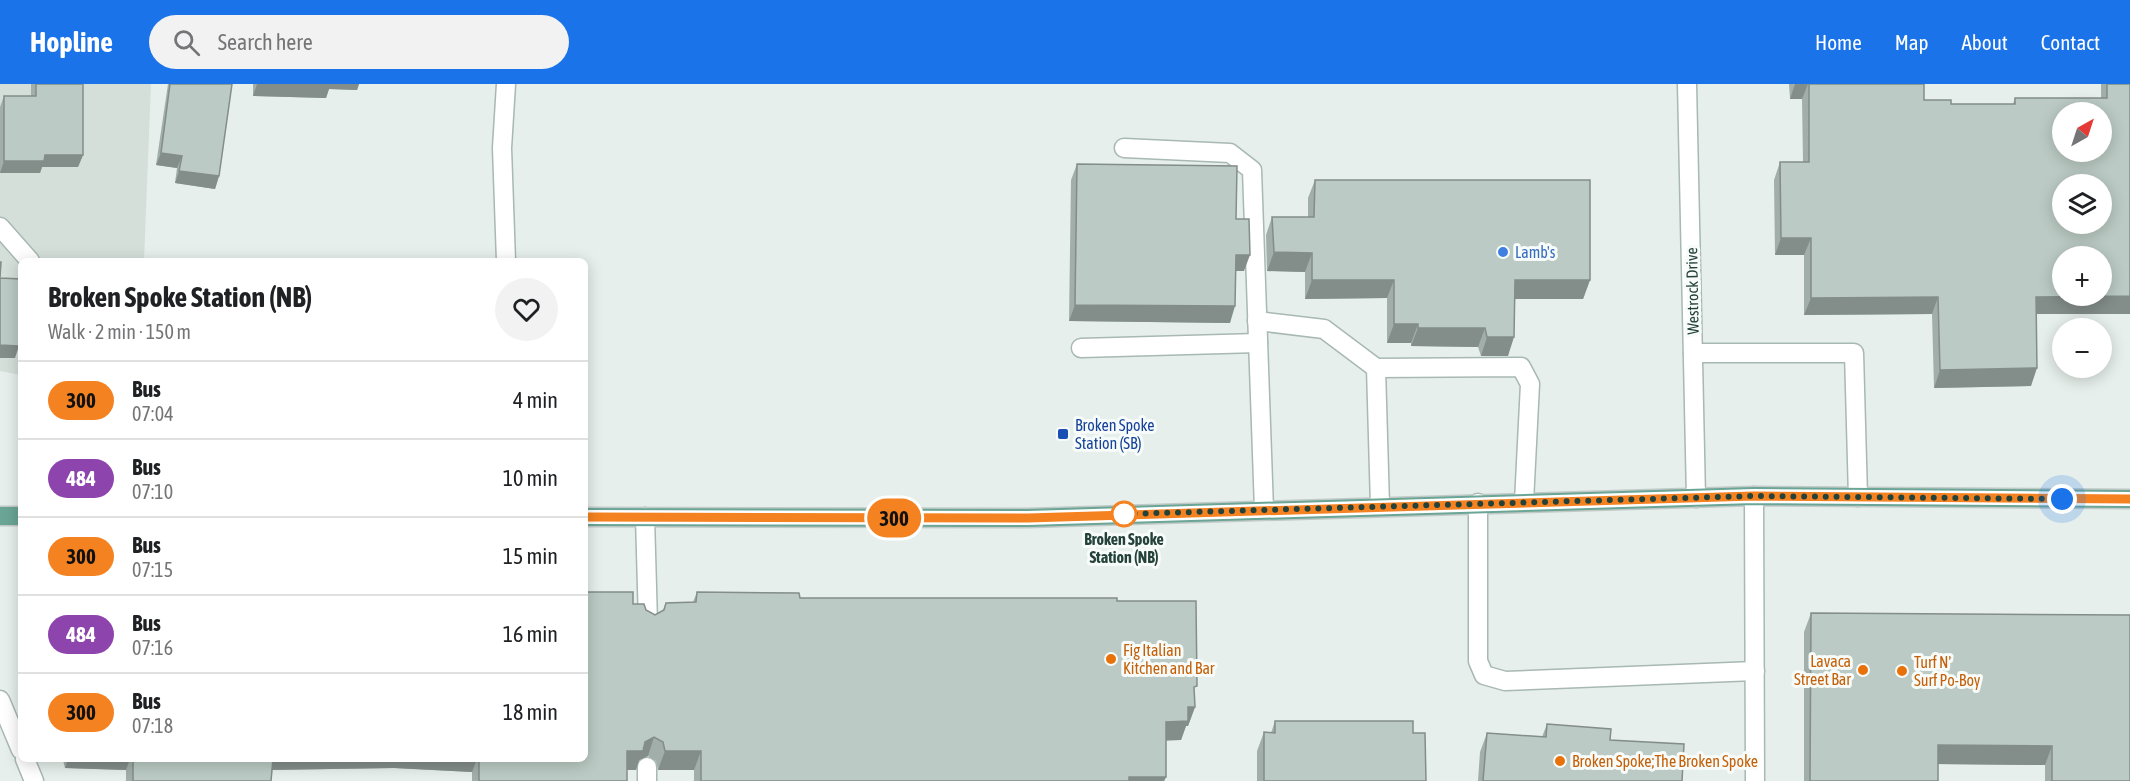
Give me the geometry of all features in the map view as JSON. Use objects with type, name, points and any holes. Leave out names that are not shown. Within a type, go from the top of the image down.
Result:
[{"type":"main road","points":[[588,517],[1028,518],[1754,496],[2130,499]]},
{"type":"main road","points":[[0,516],[18,516]]},
{"type":"street","points":[[506,84],[502,148],[506,258]]},
{"type":"street","name":"Westrock Drive","points":[[1687,84],[1696,498]]},
{"type":"street","points":[[1124,148],[1230,153],[1252,170],[1264,510]]},
{"type":"street","points":[[0,227],[27,258]]},
{"type":"street","points":[[1257,321],[1324,330],[1376,368],[1521,367],[1530,384],[1524,502]]},
{"type":"street","points":[[1081,348],[1258,343]]},
{"type":"street","points":[[1693,353],[1854,353],[1858,497]]},
{"type":"street","points":[[1376,368],[1380,506]]},
{"type":"street","points":[[1754,496],[1755,781]]},
{"type":"street","points":[[1478,503],[1478,662],[1484,675],[1505,681],[1755,671]]},
{"type":"street","points":[[645,517],[648,623]]},
{"type":"street","points":[[0,700],[18,743]]},
{"type":"street","points":[[26,762],[34,781]]},
{"type":"shaded area","points":[[0,84],[151,84],[144,258],[18,258],[18,374],[0,371]]},
{"type":"building","points":[[36,84],[83,84],[83,155],[45,155],[44,161],[4,161],[4,96],[36,96]]},
{"type":"building","points":[[170,84],[232,84],[219,176],[179,171],[182,156],[161,153]]},
{"type":"building","points":[[257,84],[330,84],[330,85]]},
{"type":"building","points":[[1809,84],[1924,84],[1924,100],[1951,100],[1951,104],[2015,104],[2015,98],[2107,98],[2107,84],[2130,84],[2130,296],[2112,296],[2112,246],[2052,246],[2052,297],[2036,297],[2037,368],[1940,370],[1938,297],[1811,298],[1811,238],[1781,238],[1780,162],[1809,162]]},
{"type":"building","points":[[1077,164],[1237,166],[1236,219],[1249,219],[1250,255],[1236,255],[1235,306],[1075,305]]},
{"type":"building","points":[[1315,180],[1590,180],[1590,280],[1515,280],[1514,337],[1487,337],[1485,328],[1418,328],[1418,324],[1394,324],[1394,280],[1312,280],[1312,253],[1274,252],[1272,217],[1314,217]]},
{"type":"building","points":[[0,278],[18,279],[18,346],[0,345]]},
{"type":"building","points":[[588,592],[633,592],[633,604],[644,604],[646,610],[655,615],[664,610],[666,603],[696,602],[697,592],[799,593],[800,598],[1117,598],[1117,601],[1196,601],[1197,686],[1194,687],[1195,707],[1188,707],[1188,721],[1166,722],[1166,777],[1129,777],[1129,781],[701,781],[701,751],[665,751],[663,742],[654,737],[645,742],[643,751],[627,751],[627,781],[479,781],[479,762],[588,762]]},
{"type":"building","points":[[1811,613],[2130,615],[2130,781],[2052,781],[2052,746],[1938,745],[1938,781],[1810,781]]},
{"type":"building","points":[[1275,721],[1413,721],[1413,733],[1425,733],[1426,781],[1264,781],[1264,732],[1275,733]]},
{"type":"building","points":[[1547,724],[1611,729],[1610,740],[1684,744],[1682,781],[1483,781],[1487,733],[1546,737]]},
{"type":"building","points":[[133,762],[273,762],[271,781],[133,781]]},
{"type":"bus line","name":"300","points":[[588,517],[1028,518],[1754,496],[2130,499]]},
{"type":"place","name":"Lamb's","points":[[1503,252]]},
{"type":"place","name":"Broken Spoke Station (SB)","points":[[1063,434]]},
{"type":"place","name":"Broken Spoke Station (NB)","points":[[1124,514]]},
{"type":"place","name":"Fig Italian Kitchen and Bar","points":[[1111,659]]},
{"type":"place","name":"Lavaca Street Bar","points":[[1863,670]]},
{"type":"place","name":"Turf N' Surf Po-Boy","points":[[1902,671]]},
{"type":"place","name":"Broken Spoke;The Broken Spoke","points":[[1560,761]]},
{"type":"route","points":[[1124,514],[1754,496],[2062,499]]}]
